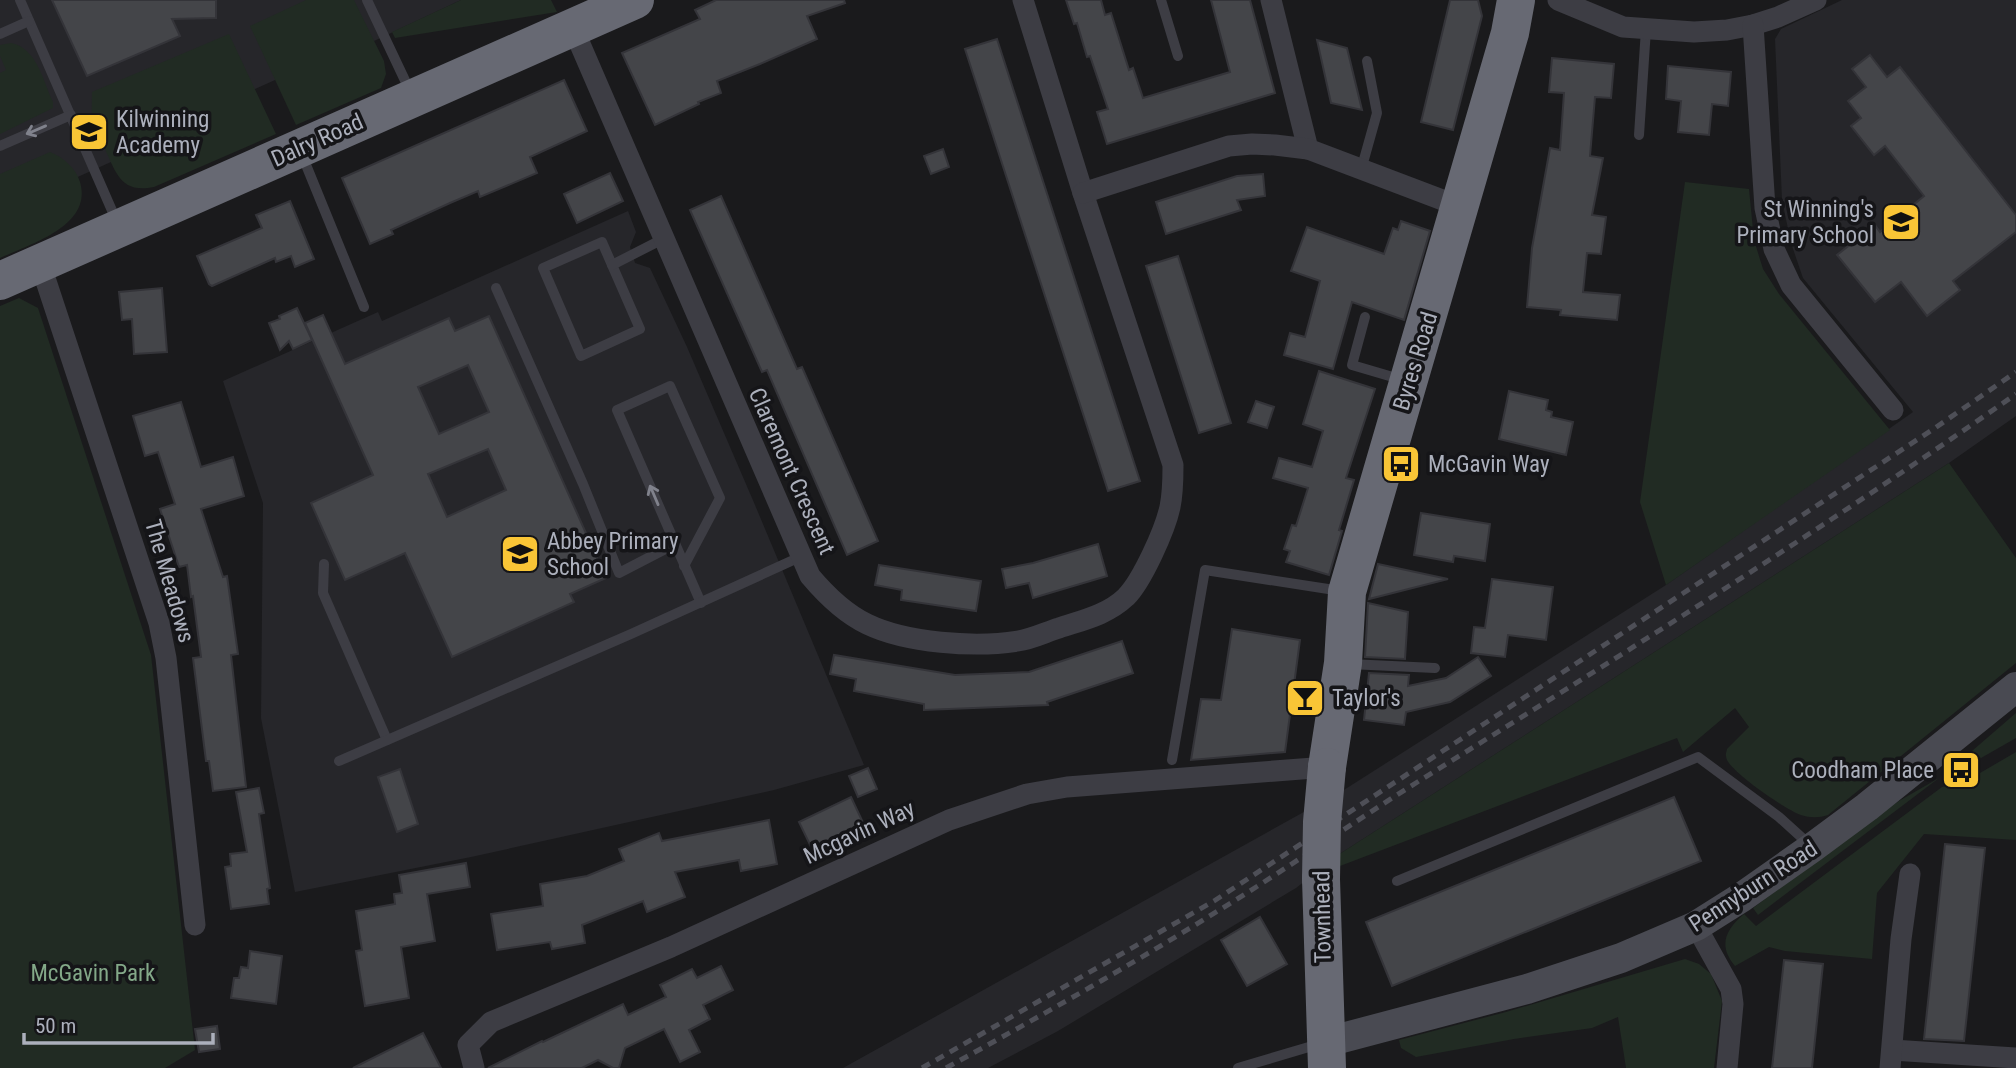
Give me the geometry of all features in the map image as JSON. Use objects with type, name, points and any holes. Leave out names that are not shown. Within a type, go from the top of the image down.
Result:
[{"type":"highway","name":"Dalry Road","points":[[0,281],[635,0]]},
{"type":"highway","name":"Byres Road","points":[[1327,767],[1343,663],[1347,592],[1461,207],[1510,33],[1516,0]]},
{"type":"highway","name":"Townhead","points":[[1327,767],[1321,879],[1327,1055]]},
{"type":"street","name":"Claremont Crescent","points":[[573,28],[810,576],[838,606],[865,624],[906,637],[989,643],[1020,640],[1098,615],[1128,595],[1144,573],[1170,510],[1174,486],[1173,465],[1083,193],[1023,0]]},
{"type":"street","points":[[1271,0],[1308,149]]},
{"type":"street","points":[[1561,0],[1623,27],[1694,32],[1753,25],[1779,18],[1816,0]]},
{"type":"street","points":[[1753,25],[1766,208],[1774,248],[1791,285],[1893,410]]},
{"type":"street","points":[[1083,193],[1228,146],[1252,144],[1308,149],[1461,207]]},
{"type":"street","name":"The Meadows","points":[[40,263],[159,623],[166,658],[195,925]]},
{"type":"street","name":"Pennyburn Road","points":[[1327,1055],[1621,958],[1696,926],[1814,847],[2016,687]]},
{"type":"street","name":"Mcgavin Way","points":[[474,1068],[468,1045],[491,1022],[671,947],[949,820],[1027,794],[1067,787],[1327,767]]},
{"type":"street","points":[[1910,874],[1901,939],[1891,1059],[2016,1058]]},
{"type":"street","points":[[1696,926],[1731,989],[1733,1004],[1727,1068]]},
{"type":"lane","points":[[20,0],[119,228]]},
{"type":"lane","points":[[367,0],[413,97]]},
{"type":"lane","points":[[1161,0],[1178,56]]},
{"type":"lane","points":[[0,34],[29,21]]},
{"type":"lane","points":[[1639,135],[1646,29]]},
{"type":"lane","points":[[1362,170],[1377,113],[1367,61]]},
{"type":"lane","points":[[0,146],[71,115]]},
{"type":"lane","points":[[299,148],[365,307]]},
{"type":"lane","points":[[612,265],[663,239]]},
{"type":"lane","points":[[602,242],[612,265],[640,329],[581,356],[543,268],[602,242]]},
{"type":"lane","points":[[496,288],[583,484],[619,573],[675,544]]},
{"type":"lane","points":[[1365,317],[1352,365],[1409,382]]},
{"type":"lane","points":[[684,566],[720,498],[670,386],[617,410],[684,566],[701,603]]},
{"type":"lane","points":[[340,761],[800,557]]},
{"type":"lane","points":[[324,564],[323,593],[387,740]]},
{"type":"lane","points":[[1172,760],[1205,570],[1347,592]]},
{"type":"lane","points":[[1343,663],[1435,668]]},
{"type":"lane","points":[[1398,881],[1698,757],[1779,817],[1814,847]]},
{"type":"lane","points":[[1238,1068],[1327,1055]]},
{"type":"shaded area","name":"Kilwinning Academy","points":[[0,0],[461,0],[289,81],[275,80],[255,89],[244,102],[0,212]]},
{"type":"shaded area","points":[[1842,0],[2016,0],[2016,416],[1949,463],[1338,855],[1296,888],[1058,1031],[988,1068],[843,1068],[1347,788],[1666,585],[1913,412],[1803,278],[1791,243],[1782,200],[1775,39],[1781,29]]},
{"type":"shaded area","name":"Abbey Primary School","points":[[628,211],[636,232],[630,247],[635,263],[650,268],[687,347],[864,765],[774,790],[471,857],[295,892],[261,718],[263,503],[223,381],[378,312],[382,321]]},
{"type":"green space","points":[[306,0],[354,0],[384,61],[386,74],[381,88],[296,125],[250,26]]},
{"type":"green space","points":[[461,0],[551,0],[557,12],[395,38],[392,32]]},
{"type":"green space","points":[[229,34],[276,134],[154,187],[143,188],[126,184],[116,172],[95,127],[92,92]]},
{"type":"green space","points":[[11,43],[20,46],[33,58],[53,102],[53,108],[0,134],[0,73],[6,70],[0,56],[0,45]]},
{"type":"green space","points":[[50,152],[68,164],[78,177],[82,197],[77,210],[68,222],[56,231],[0,258],[0,174]]},
{"type":"green space","points":[[1685,182],[1749,189],[1754,240],[1763,269],[1779,294],[1890,430],[1666,585],[1640,502]]},
{"type":"green space","name":"McGavin Park","points":[[19,298],[38,308],[151,655],[195,1050],[165,1068],[0,1068],[0,306]]},
{"type":"green space","points":[[1949,463],[2016,558],[2016,663],[1828,815],[1811,817],[1794,812],[1761,791],[1732,766],[1726,758],[1727,749],[1749,727],[1735,708],[1683,752],[1677,738],[1340,866],[1338,855]]},
{"type":"green space","points":[[2016,713],[2016,738],[1981,758],[1972,751]]},
{"type":"green space","points":[[2016,752],[2016,840],[1924,834],[1877,893],[1872,959],[1785,951],[1769,947],[1735,966],[1727,952],[1726,939],[1732,926],[1744,914],[1756,926],[1942,787],[1968,780]]},
{"type":"green space","points":[[1939,778],[1758,915],[1753,908],[1892,805]]},
{"type":"green space","points":[[1685,959],[1699,964],[1711,974],[1722,1001],[1714,1068],[1626,1068],[1618,1017],[1592,1028],[1416,1057],[1401,1048],[1399,1040],[1506,1012]]},
{"type":"building","points":[[52,0],[216,0],[216,18],[172,19],[180,36],[87,76]]},
{"type":"building","points":[[716,0],[844,0],[845,3],[807,16],[817,39],[717,81],[721,93],[655,125],[622,53],[700,19],[695,10]]},
{"type":"building","points":[[1066,0],[1101,0],[1105,15],[1111,13],[1129,70],[1133,68],[1143,98],[1230,72],[1211,0],[1250,0],[1275,93],[1107,144],[1097,112],[1108,109],[1090,56],[1087,57],[1077,23],[1074,24]]},
{"type":"building","points":[[1450,0],[1478,0],[1482,16],[1453,130],[1421,122]]},
{"type":"building","points":[[997,39],[1140,481],[1108,491],[965,49]]},
{"type":"building","points":[[1317,40],[1347,48],[1362,110],[1331,103]]},
{"type":"building","points":[[1870,55],[1887,77],[1900,67],[2016,215],[2016,232],[1953,281],[1960,290],[1927,316],[1901,282],[1875,302],[1837,255],[1875,225],[1880,232],[1924,196],[1885,146],[1874,155],[1851,126],[1861,118],[1848,101],[1866,87],[1852,69]]},
{"type":"building","points":[[1552,58],[1614,64],[1611,98],[1595,97],[1590,156],[1603,158],[1592,215],[1606,217],[1601,254],[1587,253],[1583,292],[1620,295],[1617,320],[1560,315],[1561,310],[1527,307],[1532,248],[1550,148],[1560,150],[1564,93],[1549,92]]},
{"type":"building","points":[[1668,66],[1731,72],[1728,106],[1712,104],[1709,135],[1678,132],[1681,101],[1666,99]]},
{"type":"building","points":[[564,80],[587,131],[530,157],[537,173],[480,197],[478,191],[391,230],[393,234],[370,244],[342,178]]},
{"type":"building","points":[[943,149],[949,167],[931,174],[924,156]]},
{"type":"building","points":[[610,173],[623,201],[577,223],[564,194]]},
{"type":"building","points":[[1263,174],[1265,196],[1237,200],[1241,210],[1166,234],[1156,202],[1237,176]]},
{"type":"building","points":[[721,196],[797,369],[802,367],[878,541],[847,555],[767,370],[762,372],[690,210]]},
{"type":"building","points":[[290,201],[314,259],[295,267],[291,256],[276,262],[275,258],[212,286],[209,284],[197,256],[262,228],[256,215]]},
{"type":"building","points":[[1401,221],[1430,231],[1404,320],[1352,302],[1333,369],[1284,355],[1290,333],[1305,337],[1320,281],[1291,271],[1307,227],[1384,254],[1393,228],[1398,230]]},
{"type":"building","points":[[1178,256],[1231,423],[1199,433],[1146,266]]},
{"type":"building","points":[[162,288],[167,352],[134,354],[132,319],[122,320],[119,292]]},
{"type":"building","points":[[297,308],[312,340],[293,349],[289,341],[280,350],[269,323]]},
{"type":"building","points":[[323,315],[345,364],[449,318],[455,331],[489,316],[606,578],[570,594],[574,602],[452,657],[405,553],[345,580],[311,503],[373,475],[305,323]],"holes":[[[468,365],[489,412],[439,434],[418,387]],[[488,449],[506,490],[447,517],[428,474]]]},
{"type":"building","points":[[1319,371],[1375,389],[1346,478],[1354,480],[1329,575],[1286,562],[1290,551],[1284,549],[1292,525],[1296,526],[1308,488],[1273,478],[1279,458],[1312,467],[1323,431],[1303,424]]},
{"type":"building","points":[[1509,391],[1548,400],[1546,410],[1552,412],[1551,417],[1573,422],[1566,455],[1499,439]]},
{"type":"building","points":[[1256,401],[1274,407],[1267,428],[1248,422]]},
{"type":"building","points":[[181,402],[201,467],[233,457],[244,496],[201,509],[223,577],[227,576],[238,654],[231,655],[246,787],[213,791],[209,761],[206,761],[193,658],[201,657],[193,596],[191,597],[187,565],[179,567],[160,509],[175,504],[158,452],[145,456],[133,416]]},
{"type":"building","points":[[1421,513],[1490,524],[1485,561],[1454,556],[1453,562],[1414,555]]},
{"type":"building","points":[[1098,544],[1107,576],[1033,598],[1029,583],[1006,588],[1002,569]]},
{"type":"building","points":[[1378,564],[1448,579],[1369,599]]},
{"type":"building","points":[[879,565],[981,581],[976,611],[901,600],[902,590],[875,585]]},
{"type":"building","points":[[1492,579],[1553,587],[1546,640],[1508,635],[1505,657],[1471,653],[1474,627],[1485,628]]},
{"type":"building","points":[[1368,603],[1408,612],[1405,659],[1365,657]]},
{"type":"building","points":[[1232,629],[1300,640],[1285,752],[1191,760],[1201,699],[1221,700]]},
{"type":"building","points":[[1122,641],[1133,673],[1047,702],[1048,705],[924,710],[924,704],[854,691],[856,679],[830,674],[834,655],[955,675],[1029,672]]},
{"type":"building","points":[[1478,657],[1491,676],[1450,702],[1406,712],[1404,725],[1364,720],[1369,673],[1409,675],[1408,686],[1446,678]]},
{"type":"building","points":[[868,768],[877,789],[858,797],[849,776]]},
{"type":"building","points":[[400,769],[418,824],[397,832],[378,777]]},
{"type":"building","points":[[259,788],[264,813],[259,814],[270,888],[267,889],[269,904],[231,909],[225,867],[231,866],[230,854],[247,852],[236,792]]},
{"type":"building","points":[[851,797],[866,829],[814,853],[799,822]]},
{"type":"building","points":[[1674,797],[1701,861],[1392,986],[1366,922]]},
{"type":"building","points":[[769,820],[777,864],[741,871],[739,860],[675,872],[685,897],[647,912],[643,901],[582,925],[585,943],[552,949],[550,942],[497,950],[491,914],[543,906],[540,884],[587,876],[624,861],[619,849],[659,833],[662,841]]},
{"type":"building","points":[[1945,844],[1985,848],[1964,1041],[1924,1039]]},
{"type":"building","points":[[466,863],[470,887],[427,894],[435,941],[401,947],[409,998],[365,1006],[356,951],[362,950],[356,911],[395,904],[394,894],[402,893],[399,875]]},
{"type":"building","points":[[1260,917],[1287,964],[1247,986],[1221,940]]},
{"type":"building","points":[[250,951],[282,956],[276,1004],[231,998],[234,978],[239,978],[241,967],[248,968]]},
{"type":"building","points":[[1784,960],[1823,964],[1812,1068],[1772,1068]]},
{"type":"building","points":[[721,966],[733,990],[703,1005],[710,1019],[689,1030],[700,1052],[680,1062],[664,1029],[625,1048],[619,1068],[613,1068],[598,1060],[582,1068],[488,1068],[623,1004],[628,1015],[666,997],[660,985],[692,969],[697,978]]},
{"type":"building","points":[[217,1026],[220,1049],[199,1052],[195,1029]]},
{"type":"building","points":[[423,1033],[441,1068],[353,1068]]},
{"type":"railway","points":[[922,1068],[1214,901],[1935,428],[2016,372]]},
{"type":"railway","points":[[946,1068],[1119,970],[1246,893],[1795,543],[2016,394]]},
{"type":"place","name":"Kilwinning Academy","points":[[89,132]]},
{"type":"place","name":"St Winning's Primary School","points":[[1901,222]]},
{"type":"place","name":"McGavin Way","points":[[1401,464]]},
{"type":"place","name":"Abbey Primary School","points":[[520,554]]},
{"type":"place","name":"Taylor's","points":[[1305,698]]},
{"type":"place","name":"Coodham Place","points":[[1961,770]]}]
